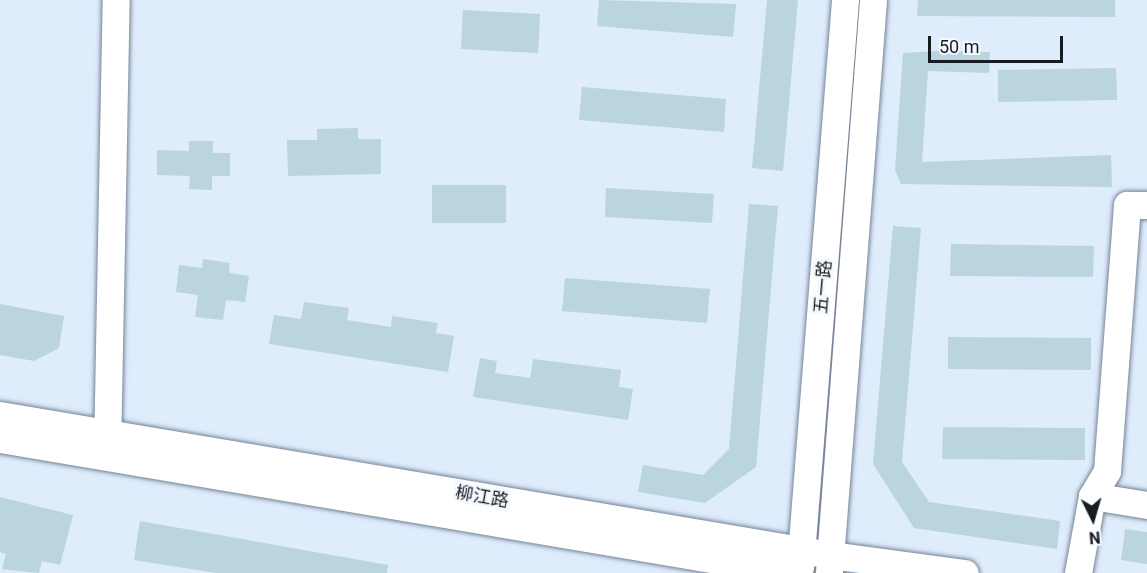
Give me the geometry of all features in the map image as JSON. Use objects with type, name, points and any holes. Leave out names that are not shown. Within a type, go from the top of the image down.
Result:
[{"type":"street","points":[[108,446],[116,0]]},
{"type":"street","name":"五一路","points":[[798,566],[845,0]]},
{"type":"street","name":"五一路","points":[[830,564],[873,0]]},
{"type":"street","points":[[1078,573],[1092,496],[1107,471],[1127,205],[1147,205]]},
{"type":"street","name":"柳江路","points":[[0,415],[108,446],[798,566],[830,564],[965,573]]},
{"type":"street","name":"柳江路","points":[[0,439],[108,446]]},
{"type":"street","points":[[1092,496],[1147,505]]},
{"type":"building","points":[[599,0],[736,4],[733,37],[597,26]]},
{"type":"building","points":[[767,0],[798,0],[783,171],[752,168]]},
{"type":"building","points":[[918,0],[1115,0],[1115,17],[917,16]]},
{"type":"building","points":[[463,10],[540,14],[538,53],[461,49]]},
{"type":"building","points":[[990,52],[989,73],[928,71],[922,162],[1111,155],[1112,187],[901,184],[895,170],[903,53]]},
{"type":"building","points":[[1116,68],[1117,100],[998,102],[998,70]]},
{"type":"building","points":[[582,87],[726,99],[724,132],[579,120]]},
{"type":"building","points":[[358,128],[358,139],[381,139],[381,174],[288,176],[287,140],[317,140],[317,129]]},
{"type":"building","points":[[189,141],[213,141],[213,153],[230,153],[230,176],[212,176],[212,190],[189,189],[190,176],[157,175],[157,150],[189,151]]},
{"type":"building","points":[[432,185],[506,185],[506,223],[432,223]]},
{"type":"building","points":[[606,188],[714,194],[712,223],[605,217]]},
{"type":"building","points":[[749,204],[778,206],[756,467],[705,503],[638,492],[643,465],[703,475],[729,449]]},
{"type":"building","points":[[893,226],[921,228],[902,462],[929,502],[1060,521],[1057,549],[914,528],[873,464]]},
{"type":"building","points":[[951,244],[1094,246],[1093,277],[950,276]]},
{"type":"building","points":[[203,259],[230,263],[229,273],[249,276],[245,302],[226,300],[223,320],[195,317],[198,295],[176,292],[179,265],[202,268]]},
{"type":"building","points":[[565,278],[710,289],[707,323],[562,311]]},
{"type":"building","points":[[304,302],[349,308],[347,320],[391,327],[392,316],[438,323],[436,333],[454,336],[448,372],[269,344],[274,315],[301,319]]},
{"type":"building","points":[[0,304],[64,316],[59,348],[34,361],[0,355]]},
{"type":"building","points":[[948,337],[1091,338],[1091,370],[948,369]]},
{"type":"building","points":[[480,358],[497,361],[495,373],[530,378],[533,359],[621,370],[619,387],[633,389],[628,420],[473,397]]},
{"type":"building","points":[[943,427],[1085,428],[1085,460],[942,459]]},
{"type":"building","points":[[0,497],[73,515],[60,565],[42,561],[39,573],[2,569],[6,554],[0,552]]},
{"type":"building","points":[[140,521],[388,565],[387,573],[216,573],[134,560]]},
{"type":"building","points":[[1125,529],[1147,532],[1147,564],[1121,560]]}]
